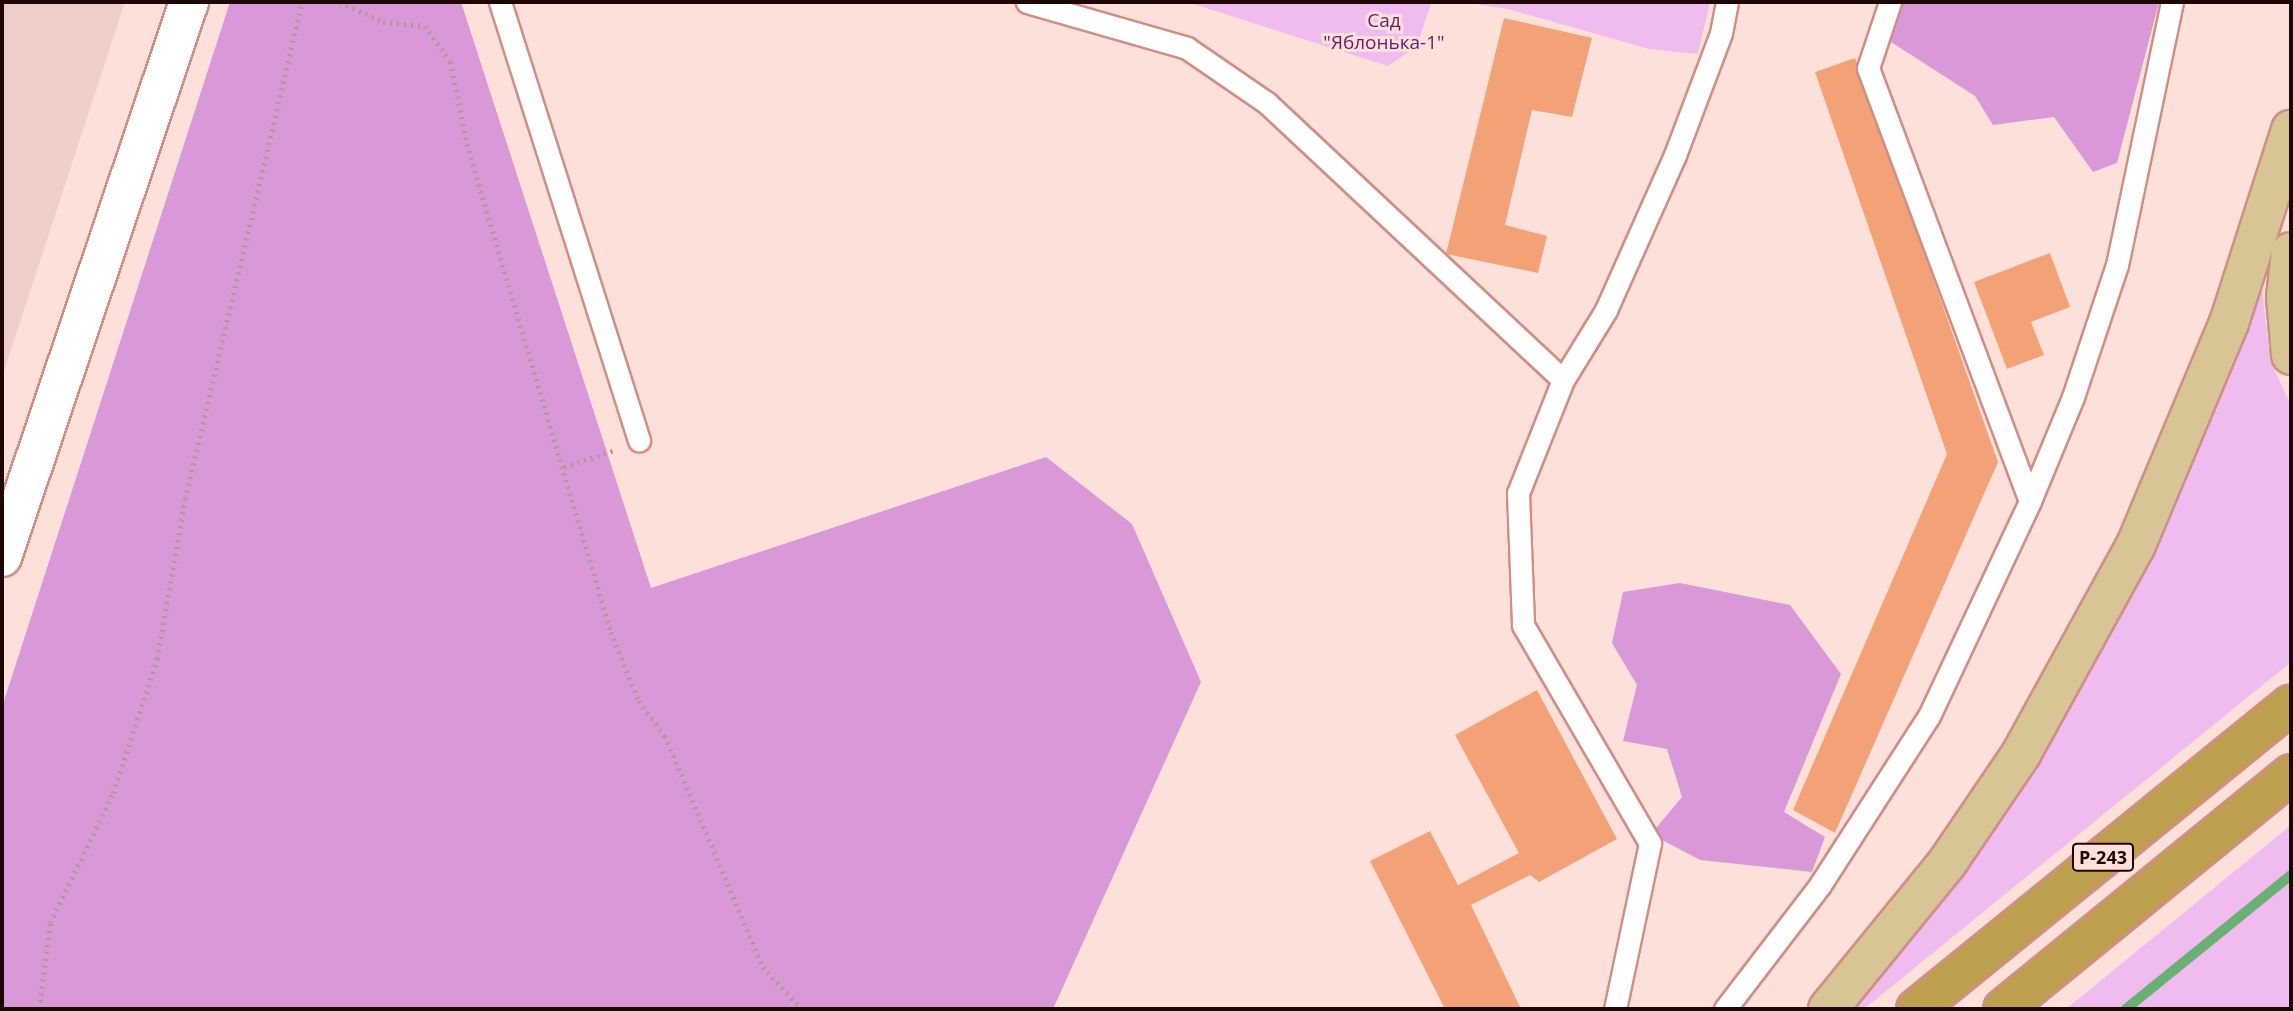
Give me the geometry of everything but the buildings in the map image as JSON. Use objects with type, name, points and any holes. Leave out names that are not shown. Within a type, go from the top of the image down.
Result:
[{"type":"highway","name":"Р-243","points":[[1916,1009],[2291,704]]},
{"type":"highway","name":"Р-243","points":[[2003,1009],[2291,774]]},
{"type":"main road","points":[[1828,1009],[1947,863],[2021,754],[2136,545],[2228,323],[2291,130]]},
{"type":"main road","points":[[2291,252],[2286,297],[2291,355]]},
{"type":"main road","points":[[2021,1009],[2128,908]]},
{"type":"street","points":[[2,557],[189,2]]},
{"type":"lane","points":[[500,2],[639,441]]},
{"type":"lane","points":[[1027,2],[1187,48],[1267,103],[1563,380]]},
{"type":"lane","points":[[1615,1009],[1650,843],[1523,625],[1518,492],[1563,380],[1606,310],[1675,155],[1721,33],[1727,2]]},
{"type":"lane","points":[[1890,2],[1868,68],[2031,501]]},
{"type":"lane","points":[[1724,1009],[1820,885],[1929,716],[2031,501],[2073,397],[2117,265],[2172,2]]},
{"type":"path","points":[[39,1009],[50,923],[113,793],[157,659],[185,499],[302,2]]},
{"type":"path","points":[[340,2],[383,22],[425,26],[451,62],[467,144],[611,632],[639,701],[665,736],[763,967],[802,1009]]},
{"type":"path","points":[[564,467],[639,441]]},
{"type":"shaded area","points":[[2,2],[125,2],[2,377]]},
{"type":"shaded area","points":[[230,2],[461,2],[651,588],[1046,457],[1132,524],[1201,682],[1053,1009],[2,1009],[2,707]]},
{"type":"shaded area","points":[[1902,2],[2159,2],[2117,163],[2093,172],[2054,117],[1993,125],[1975,96],[1891,42]]},
{"type":"shaded area","points":[[1680,583],[1790,605],[1841,674],[1784,812],[1825,837],[1812,872],[1700,860],[1651,834],[1682,797],[1667,749],[1623,741],[1637,685],[1612,643],[1623,592]]},
{"type":"green space","name":"Сад \"Яблонька-1\"","points":[[1187,2],[1432,2],[1416,47],[1388,66]]},
{"type":"green space","name":"Сад \"Яблонька-1\"","points":[[1462,2],[1710,2],[1698,54],[1649,49],[1508,9]]},
{"type":"green space","points":[[2260,271],[2270,361],[2291,405],[2291,662],[1864,1009],[1836,1009],[1957,864]]},
{"type":"green space","points":[[2291,825],[2291,1009],[2066,1009]]},
{"type":"waterway","points":[[2126,1009],[2291,875]]}]
